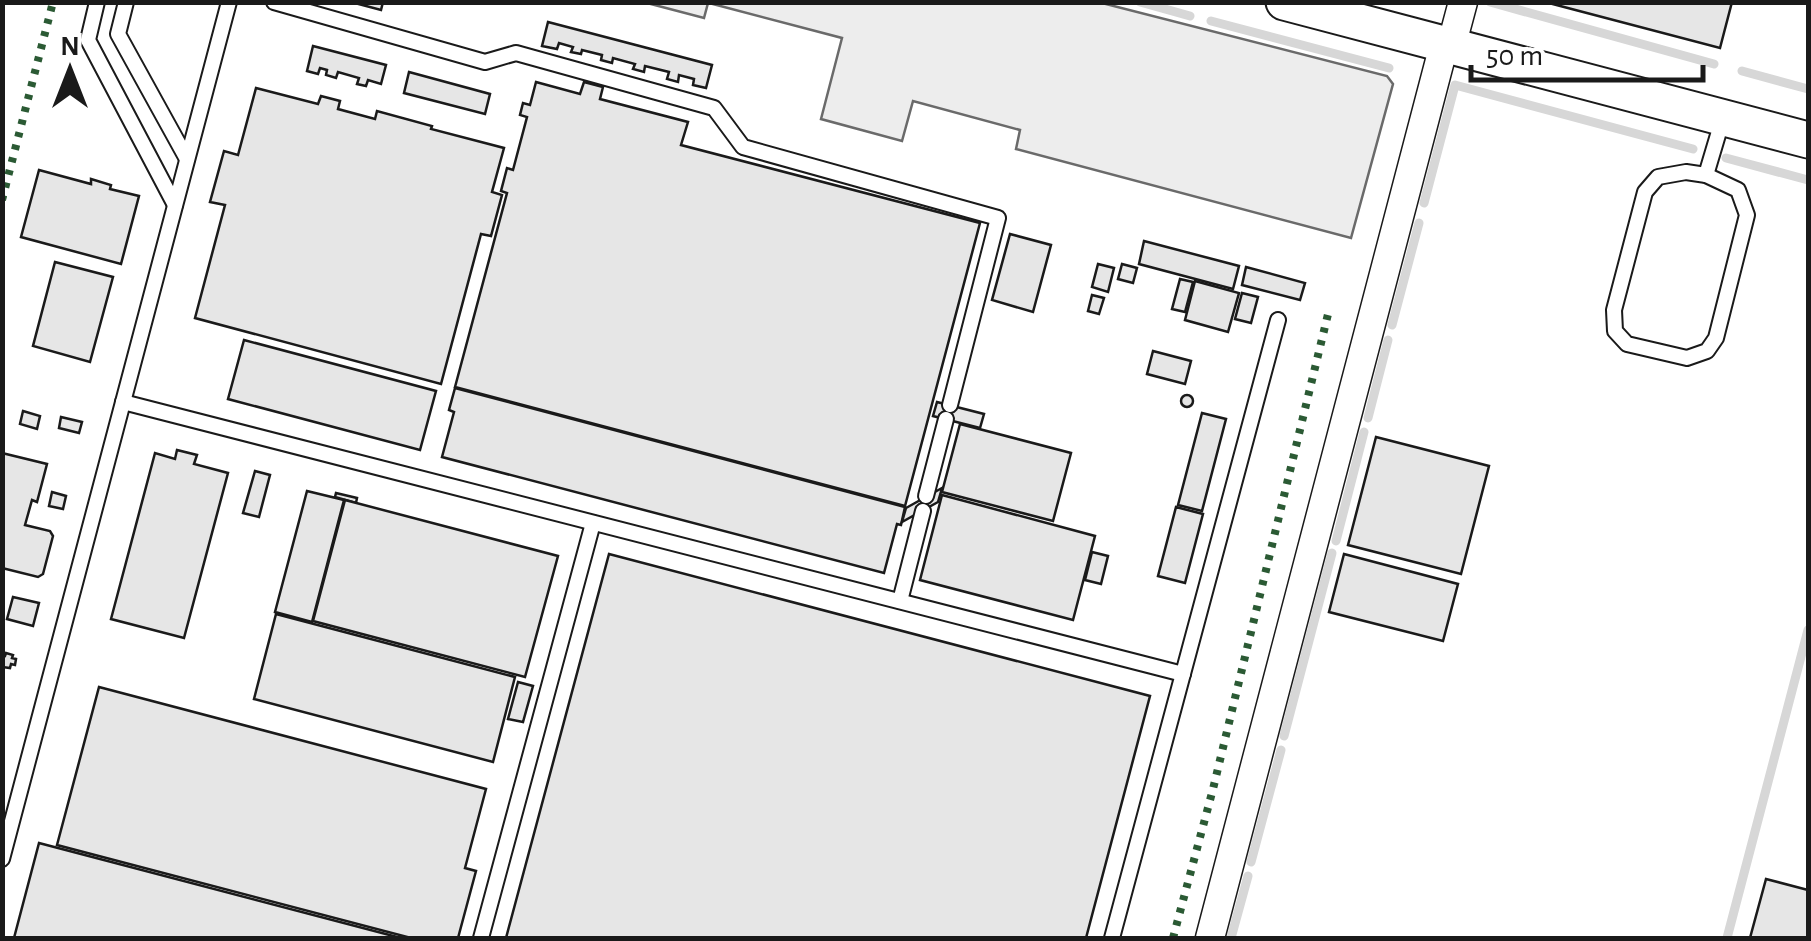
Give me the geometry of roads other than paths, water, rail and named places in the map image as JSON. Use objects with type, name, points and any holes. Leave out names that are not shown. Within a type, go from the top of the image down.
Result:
[{"type":"street","points":[[1284,2],[1808,140]]},
{"type":"street","points":[[1210,938],[1394,228],[1463,2]]},
{"type":"lane","points":[[98,2],[88,40],[175,205]]},
{"type":"lane","points":[[126,2],[118,34],[187,159]]},
{"type":"lane","points":[[2,859],[229,2]]},
{"type":"lane","points":[[274,2],[485,62],[516,53],[714,108],[743,147],[998,218],[900,601]]},
{"type":"lane","points":[[1706,175],[1723,118]]},
{"type":"lane","points":[[1686,172],[1706,175],[1738,190],[1747,214],[1716,338],[1706,350],[1687,358],[1627,344],[1614,332],[1614,310],[1645,192],[1658,177],[1686,172]]},
{"type":"lane","points":[[1112,938],[1278,320]]},
{"type":"lane","points":[[123,402],[1183,674]]},
{"type":"lane","points":[[481,938],[592,523]]},
{"type":"waterway","points":[[1140,2],[1190,16]]},
{"type":"waterway","points":[[1490,2],[1714,64]]},
{"type":"waterway","points":[[1211,21],[1389,68]]},
{"type":"waterway","points":[[1742,71],[1808,89]]},
{"type":"waterway","points":[[1424,203],[1455,85],[1693,149]]},
{"type":"waterway","points":[[1726,158],[1808,180]]},
{"type":"waterway","points":[[1392,325],[1419,223]]},
{"type":"waterway","points":[[1368,418],[1388,340]]},
{"type":"waterway","points":[[1336,541],[1364,432]]},
{"type":"waterway","points":[[1284,736],[1332,553]]},
{"type":"waterway","points":[[1727,938],[1808,630]]},
{"type":"waterway","points":[[1251,862],[1281,750]]},
{"type":"waterway","points":[[1231,938],[1248,876]]}]
